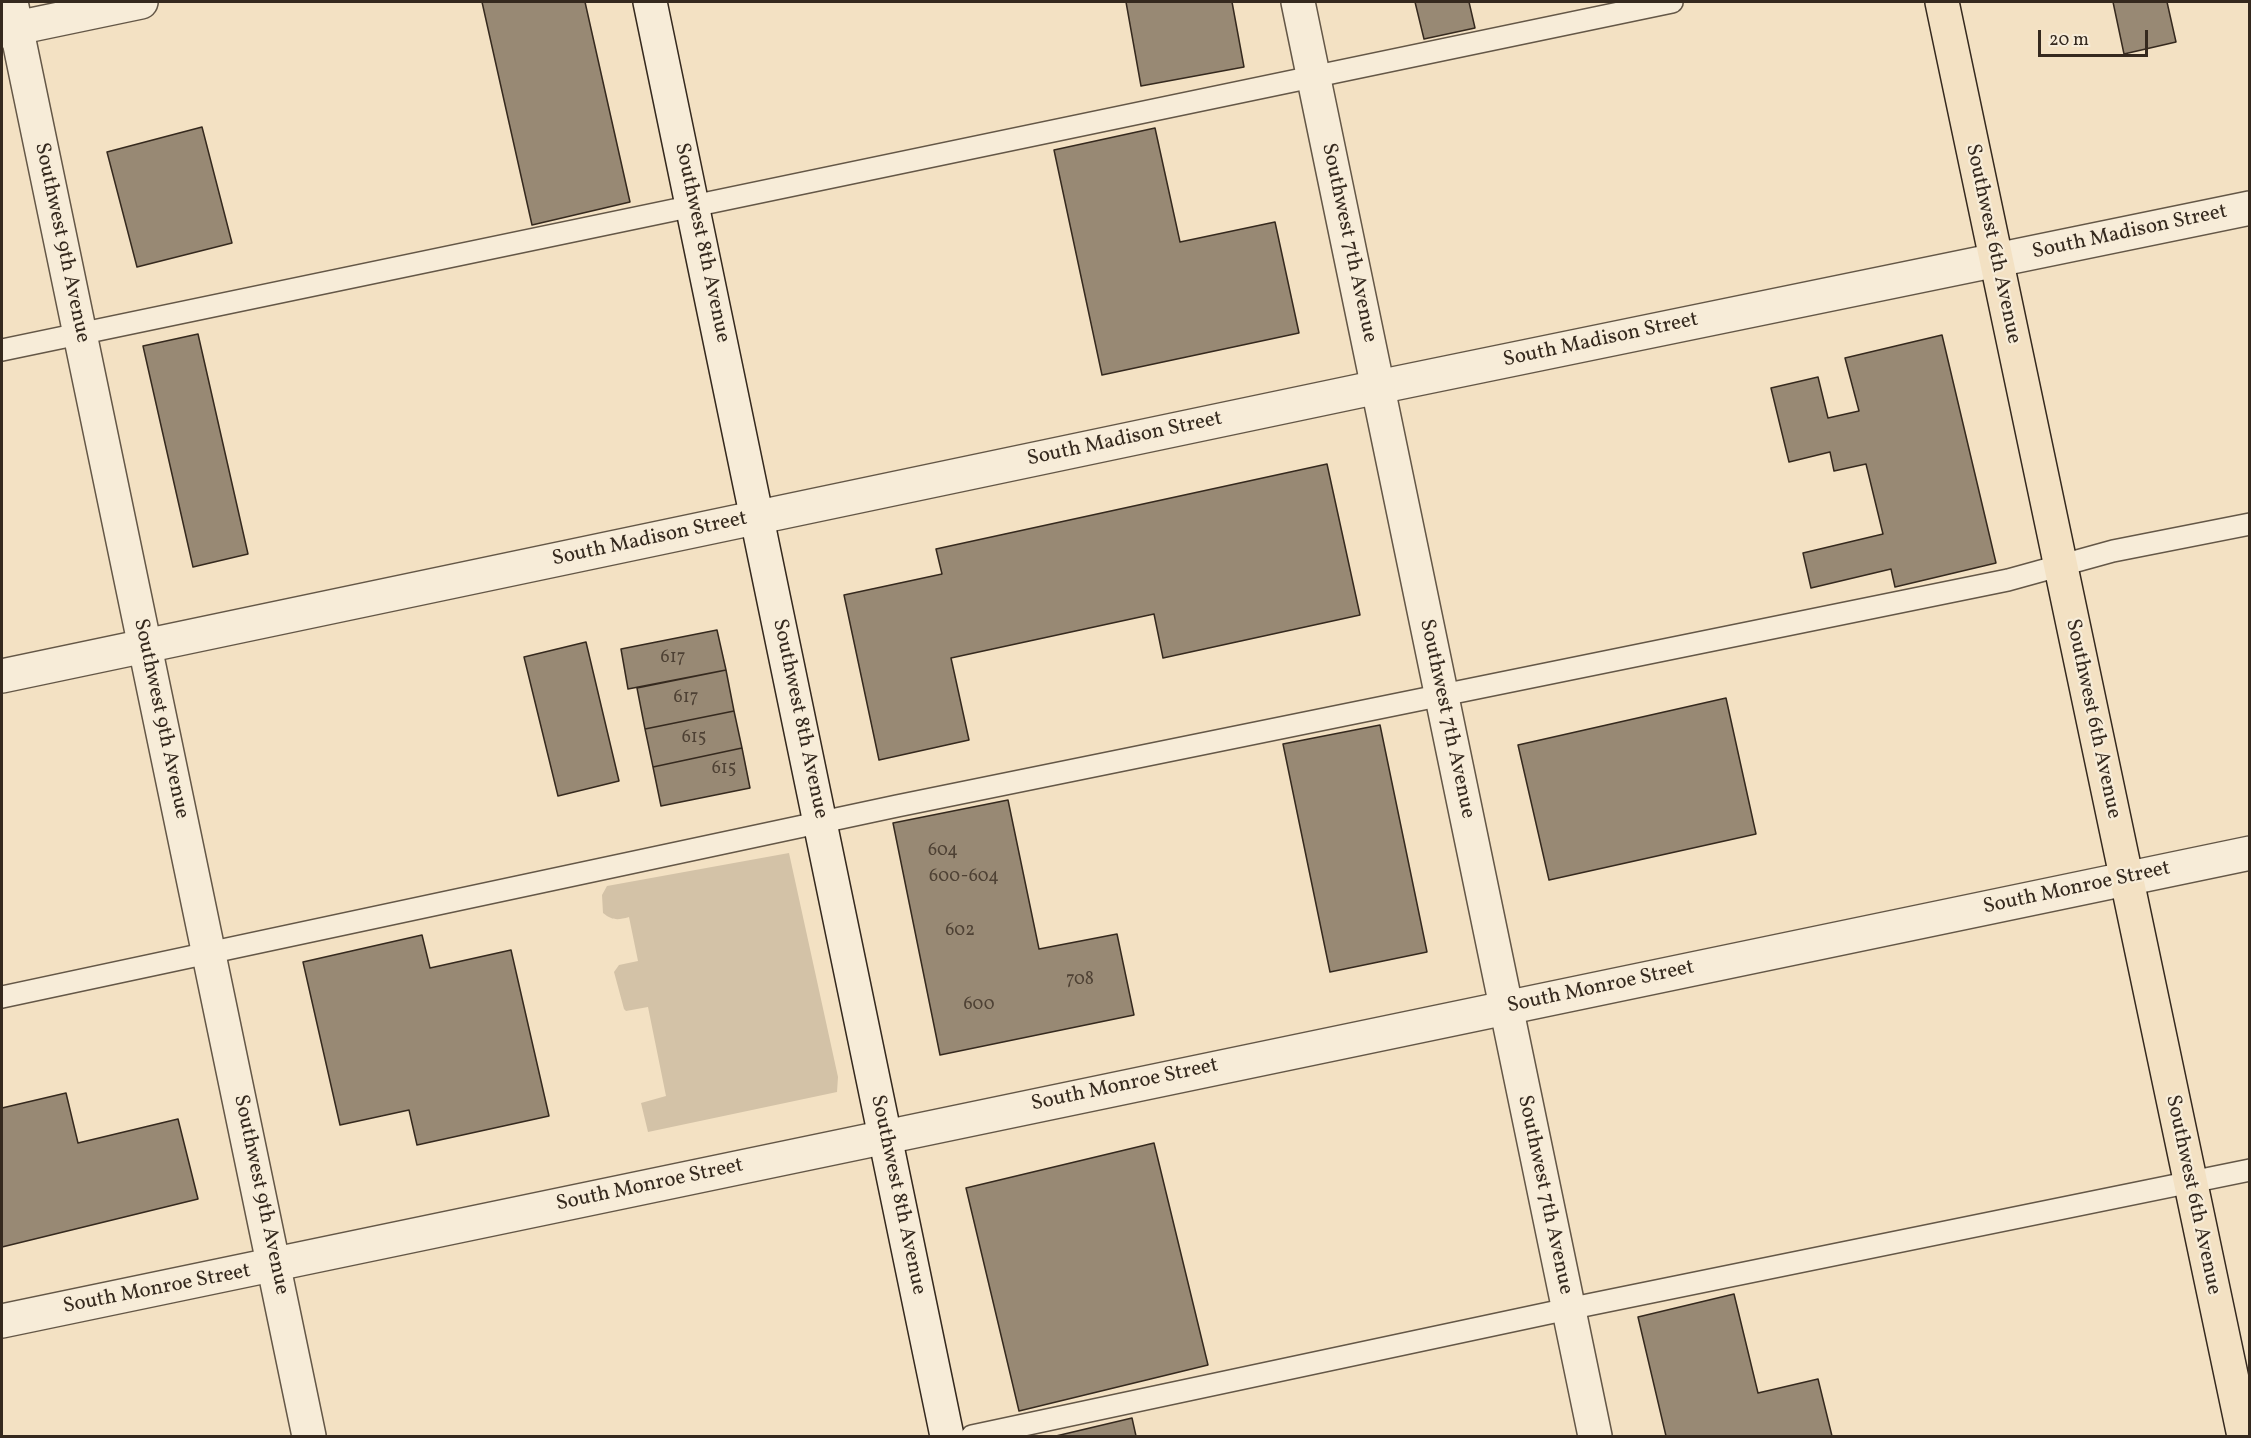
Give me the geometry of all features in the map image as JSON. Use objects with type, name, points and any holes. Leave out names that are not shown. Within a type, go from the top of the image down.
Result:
[{"type":"main road","name":"Southwest 6th Avenue","points":[[1942,2],[2244,1437]]},
{"type":"street","points":[[10,20],[141,2]]},
{"type":"street","name":"Southwest 8th Avenue","points":[[650,2],[947,1437]]},
{"type":"street","name":"Southwest 7th Avenue","points":[[1298,2],[1595,1437]]},
{"type":"street","name":"Southwest 9th Avenue","points":[[10,20],[145,645],[309,1437]]},
{"type":"street","name":"South Madison Street","points":[[2,676],[1378,387],[2250,208]]},
{"type":"street","name":"South Monroe Street","points":[[2,1321],[275,1266],[885,1135],[2250,853]]},
{"type":"lane","points":[[2,350],[1672,2]]},
{"type":"lane","points":[[2,997],[1441,695],[2008,580],[2113,551],[2250,524]]},
{"type":"lane","points":[[972,1437],[1568,1309],[2250,1170]]},
{"type":"shaded area","points":[[789,853],[838,1077],[837,1092],[648,1132],[641,1103],[666,1096],[648,1007],[626,1011],[624,1009],[614,972],[619,965],[638,961],[629,917],[616,919],[603,913],[602,895],[607,886]]},
{"type":"building","points":[[482,2],[585,2],[630,202],[532,225]]},
{"type":"building","points":[[1126,2],[1232,2],[1244,67],[1141,86]]},
{"type":"building","points":[[1415,2],[1469,2],[1475,28],[1424,39]]},
{"type":"building","points":[[2113,2],[2167,2],[2176,42],[2124,54]]},
{"type":"building","points":[[202,127],[232,243],[137,267],[107,152]]},
{"type":"building","points":[[1155,128],[1180,242],[1275,222],[1299,333],[1102,375],[1054,150]]},
{"type":"building","points":[[198,334],[248,554],[193,567],[143,346]]},
{"type":"building","points":[[1942,335],[1996,563],[1895,587],[1891,569],[1811,588],[1803,553],[1883,534],[1866,464],[1834,471],[1830,452],[1789,462],[1771,388],[1818,377],[1828,418],[1859,411],[1845,358]]},
{"type":"building","points":[[1327,464],[1360,615],[1163,658],[1154,614],[951,658],[969,740],[879,760],[844,595],[942,574],[936,549]]},
{"type":"building","points":[[717,630],[726,670],[628,689],[621,649]]},
{"type":"building","points":[[586,642],[619,781],[558,796],[524,657]]},
{"type":"building","points":[[726,670],[734,711],[645,729],[637,688]]},
{"type":"building","points":[[1726,698],[1756,834],[1549,880],[1518,745]]},
{"type":"building","points":[[734,711],[742,748],[653,767],[645,729]]},
{"type":"building","points":[[1380,725],[1427,952],[1330,972],[1283,744]]},
{"type":"building","points":[[742,748],[750,788],[661,806],[653,767]]},
{"type":"building","points":[[1008,800],[1039,949],[1117,934],[1134,1015],[940,1055],[893,823]]},
{"type":"building","points":[[422,935],[430,968],[511,950],[549,1116],[417,1145],[409,1110],[340,1125],[303,962]]},
{"type":"building","points":[[66,1093],[78,1143],[178,1119],[198,1199],[2,1247],[2,1108]]},
{"type":"building","points":[[1154,1143],[1208,1365],[1019,1411],[966,1188]]},
{"type":"building","points":[[1734,1294],[1758,1393],[1818,1379],[1832,1436],[1666,1436],[1638,1317]]},
{"type":"building","points":[[1132,1418],[1136,1436],[1056,1436]]}]
